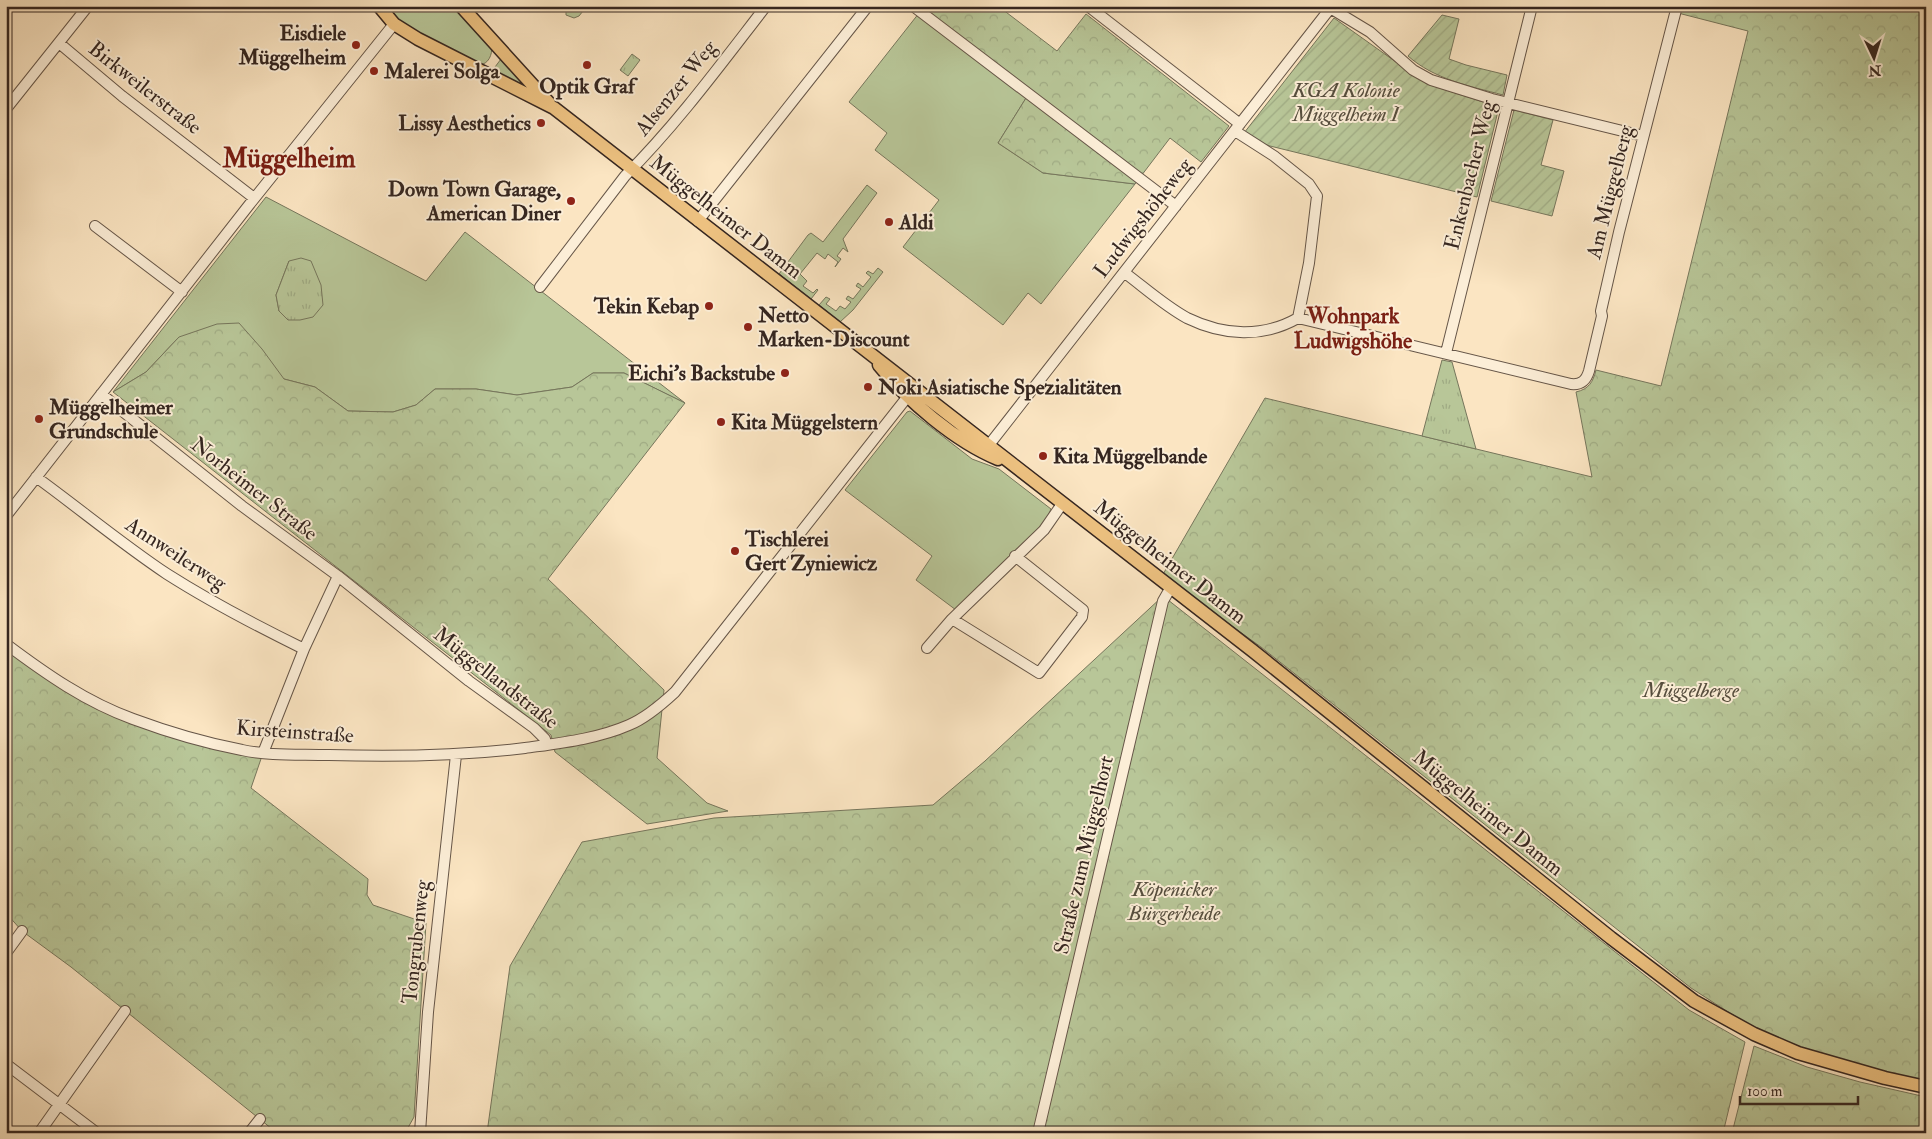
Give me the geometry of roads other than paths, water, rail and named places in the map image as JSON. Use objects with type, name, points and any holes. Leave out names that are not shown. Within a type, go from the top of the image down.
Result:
[{"type":"main road","points":[[379,6],[394,24],[452,57],[554,108]]},
{"type":"main road","points":[[461,6],[554,108]]},
{"type":"main road","name":"Müggelheimer Damm","points":[[554,108],[873,358],[911,393],[986,449],[1011,464],[1171,587],[1694,1001],[1754,1034],[1798,1054],[1885,1078],[1926,1087]]},
{"type":"street","points":[[6,109],[88,6]]},
{"type":"street","name":"Alsenzer Weg","points":[[540,287],[632,170],[707,82],[766,6]]},
{"type":"street","points":[[698,222],[868,6]]},
{"type":"street","points":[[913,6],[1176,206]]},
{"type":"street","points":[[1088,6],[1254,142],[1309,184],[1317,196],[1309,263],[1298,318]]},
{"type":"street","name":"Enkenbacher Weg","points":[[1446,353],[1532,6]]},
{"type":"street","name":"Am Müggelberg","points":[[1446,353],[1571,384],[1580,383],[1585,380],[1589,371],[1602,316],[1601,311],[1619,232],[1677,6]]},
{"type":"street","points":[[1330,7],[1370,32],[1421,75],[1431,80],[1508,103],[1643,136]]},
{"type":"street","name":"Ludwigshöheweg","points":[[986,449],[1238,128],[1330,7]]},
{"type":"street","points":[[6,516],[254,198],[394,24]]},
{"type":"street","name":"Birkweilerstraße","points":[[59,43],[122,96],[254,198]]},
{"type":"street","points":[[95,226],[182,292]]},
{"type":"street","points":[[1125,273],[1176,311],[1194,321],[1219,328],[1260,332],[1272,330],[1298,318],[1446,353]]},
{"type":"street","name":"Müggellandstraße","points":[[338,576],[468,681],[534,728],[545,739],[546,745],[606,733],[644,718],[675,692],[911,393]]},
{"type":"street","name":"Norheimer Straße","points":[[100,394],[242,506],[338,576]]},
{"type":"street","name":"Annweilerweg","points":[[36,477],[102,528],[168,574],[241,618],[304,649]]},
{"type":"street","name":"Müggelheimer Damm","points":[[926,648],[1015,556],[1044,530],[1062,504]]},
{"type":"street","points":[[952,619],[1039,673],[1082,617],[1083,610],[1015,556]]},
{"type":"street","points":[[263,753],[304,649],[338,576]]},
{"type":"street","name":"Straße zum Müggelhort","points":[[1038,1133],[1159,616],[1163,602],[1171,587]]},
{"type":"street","name":"Kirsteinstraße","points":[[6,644],[77,693],[132,719],[243,751],[358,756],[456,755],[546,745]]},
{"type":"street","name":"Tongrubenweg","points":[[420,1133],[428,1012],[456,755]]},
{"type":"street","points":[[6,953],[22,930]]},
{"type":"street","points":[[40,1133],[124,1011]]},
{"type":"street","points":[[6,1064],[97,1133]]},
{"type":"street","points":[[249,1133],[260,1119]]},
{"type":"place","name":"Eisdiele Müggelheim","points":[[356,45]]},
{"type":"place","name":"Optik Graf","points":[[587,65]]},
{"type":"place","name":"Malerei Solga","points":[[374,71]]},
{"type":"place","name":"Lissy Aesthetics","points":[[541,123]]},
{"type":"place","name":"Down Town Garage, American Diner","points":[[571,201]]},
{"type":"place","name":"Aldi","points":[[889,222]]},
{"type":"place","name":"Tekin Kebap","points":[[709,306]]},
{"type":"place","name":"Netto Marken-Discount","points":[[748,327]]},
{"type":"place","name":"Eichi's Backstube","points":[[785,373]]},
{"type":"place","name":"Noki Asiatische Spezialitäten","points":[[868,387]]},
{"type":"place","name":"Müggelheimer Grundschule","points":[[39,419]]},
{"type":"place","name":"Kita Müggelstern","points":[[721,422]]},
{"type":"place","name":"Kita Müggelbande","points":[[1043,456]]},
{"type":"place","name":"Tischlerei Gert Zyniewicz","points":[[735,551]]},
{"type":"district","name":"Müggelheim","points":[[289,159]]},
{"type":"district","name":"Wohnpark Ludwigshöhe","points":[[1353,328]]},
{"type":"park label","name":"KGA Kolonie Müggelheim I","points":[[1346,102]]},
{"type":"park label","name":"Müggelberge","points":[[1691,690]]},
{"type":"park label","name":"Köpenicker Bürgerheide","points":[[1174,901]]}]
